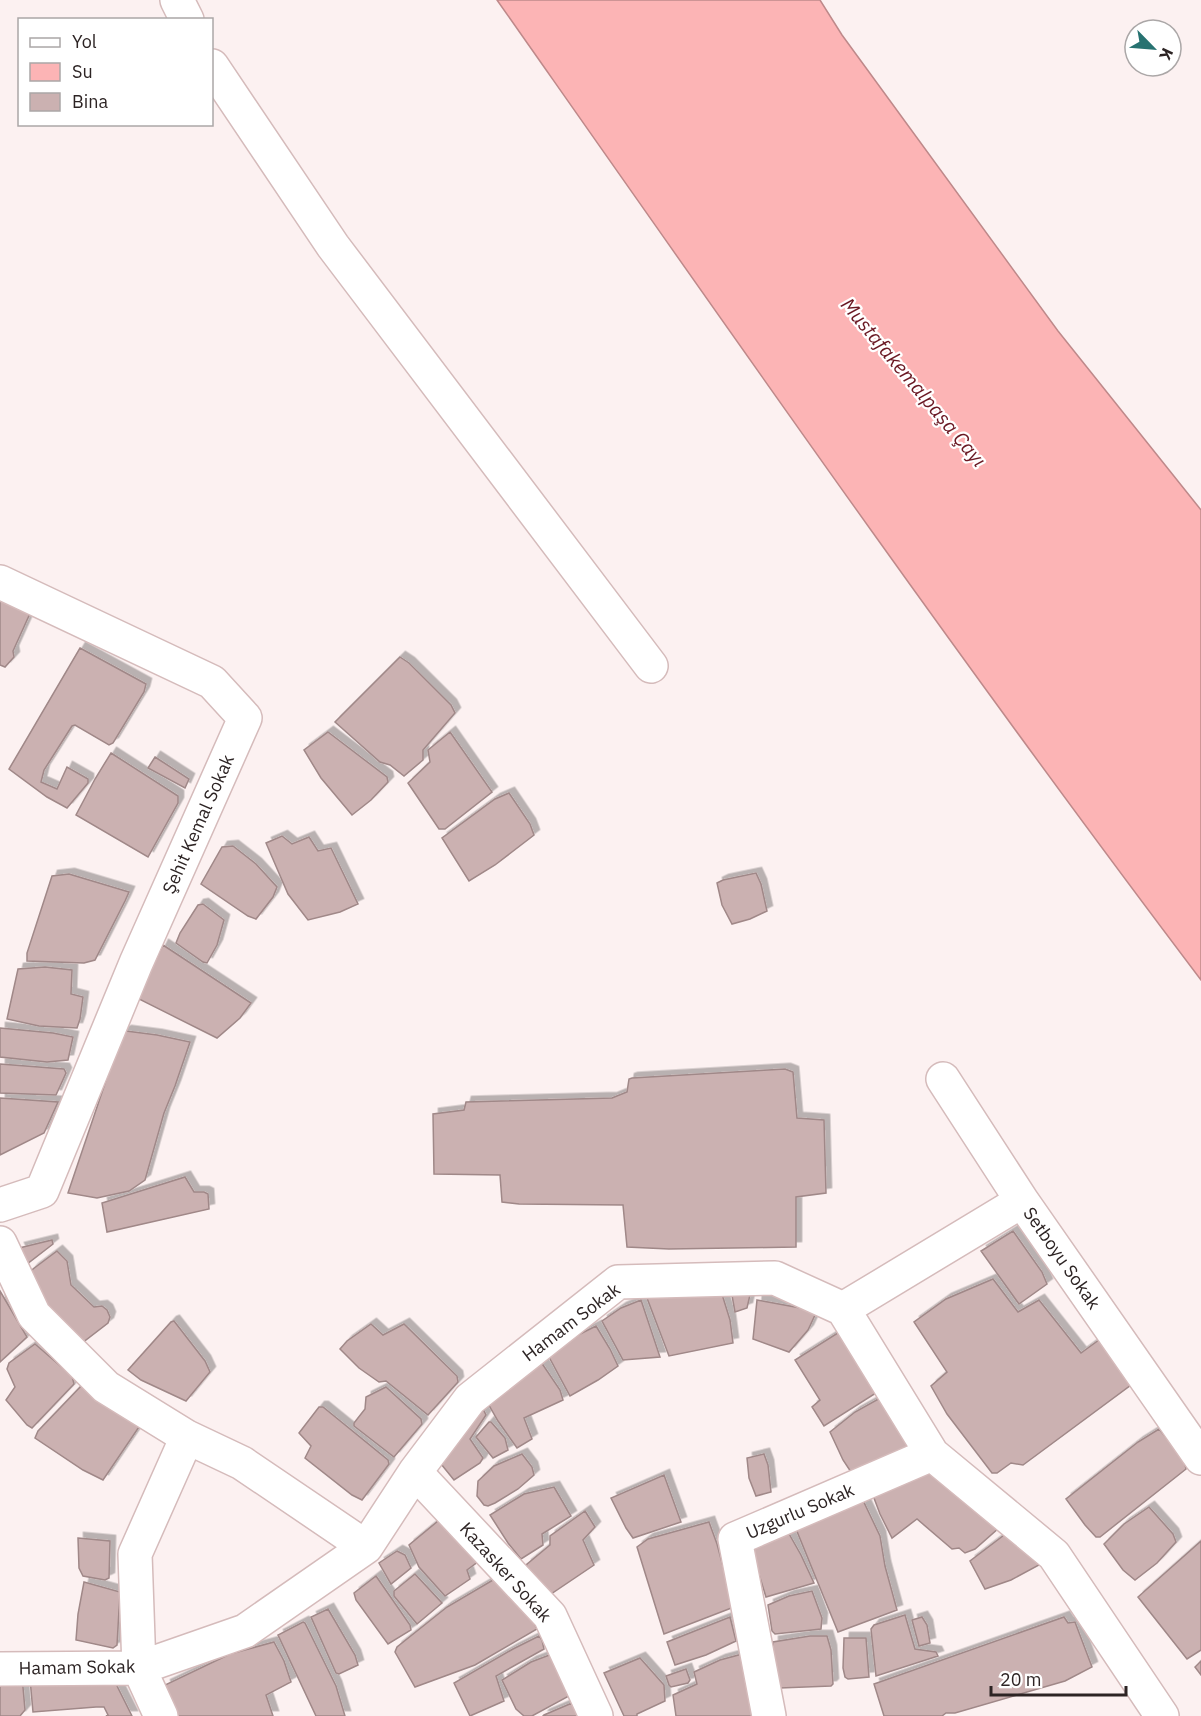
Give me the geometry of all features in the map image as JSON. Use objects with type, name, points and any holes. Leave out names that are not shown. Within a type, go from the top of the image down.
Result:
[{"type":"street","points":[[177,0],[186,18]]},
{"type":"street","points":[[213,67],[333,246],[651,666]]},
{"type":"street","name":"Şehit Kemal Sokak","points":[[0,582],[212,682],[245,718],[136,963],[42,1191],[0,1205]]},
{"type":"street","points":[[943,1079],[1022,1201]]},
{"type":"street","name":"Setboyu Sokak","points":[[843,1309],[1022,1201],[1201,1458]]},
{"type":"street","points":[[0,1243],[34,1315],[106,1387],[187,1437],[242,1463],[366,1548]]},
{"type":"street","name":"Hamam Sokak","points":[[0,1669],[139,1668],[245,1631],[366,1548],[415,1472],[470,1399],[618,1282],[775,1278],[843,1309]]},
{"type":"street","points":[[843,1309],[932,1454],[1054,1555],[1162,1716]]},
{"type":"street","points":[[160,1716],[139,1668],[135,1554],[187,1437]]},
{"type":"street","name":"Uzgurlu Sokak","points":[[769,1716],[735,1539],[932,1454]]},
{"type":"street","name":"Kazasker Sokak","points":[[415,1472],[550,1616],[596,1716]]},
{"type":"water","name":"Mustafakemalpaşa Çayı","points":[[497,0],[820,0],[842,35],[1058,331],[1201,510],[1201,980],[932,616]]},
{"type":"building","points":[[0,588],[32,609],[13,651],[14,657],[5,667],[0,665]]},
{"type":"building","points":[[80,648],[146,684],[144,692],[113,743],[109,745],[75,725],[72,726],[44,770],[41,782],[57,789],[67,767],[88,779],[88,783],[67,808],[47,797],[9,769]]},
{"type":"building","points":[[400,657],[451,705],[455,713],[423,750],[423,760],[404,776],[390,765],[380,762],[335,722]]},
{"type":"building","points":[[328,732],[387,777],[388,782],[352,815],[321,778],[304,750]]},
{"type":"building","points":[[450,732],[492,792],[445,829],[439,829],[408,783],[430,762],[428,750]]},
{"type":"building","points":[[111,753],[178,796],[178,803],[148,857],[76,815]]},
{"type":"building","points":[[155,757],[189,779],[185,788],[148,768]]},
{"type":"building","points":[[509,793],[530,824],[534,835],[495,865],[469,881],[442,838],[495,799]]},
{"type":"building","points":[[282,836],[292,844],[309,837],[318,851],[331,848],[358,904],[340,912],[308,920],[288,894],[266,843]]},
{"type":"building","points":[[233,846],[256,864],[277,887],[273,897],[256,919],[201,884],[222,847]]},
{"type":"building","points":[[756,873],[767,911],[732,924],[722,905],[717,883]]},
{"type":"building","points":[[69,874],[129,892],[95,960],[84,963],[27,961],[27,953],[52,876]]},
{"type":"building","points":[[203,904],[224,920],[217,945],[207,963],[176,943],[198,905]]},
{"type":"building","points":[[163,945],[251,1003],[240,1018],[217,1038],[137,998]]},
{"type":"building","points":[[45,967],[72,970],[71,994],[83,997],[77,1028],[39,1026],[7,1019],[18,969]]},
{"type":"building","points":[[0,1028],[73,1037],[68,1060],[47,1062],[0,1057]]},
{"type":"building","points":[[126,1031],[190,1042],[164,1113],[145,1180],[129,1191],[97,1198],[68,1193],[122,1033]]},
{"type":"building","points":[[0,1064],[64,1069],[66,1073],[56,1095],[0,1093]]},
{"type":"building","points":[[785,1069],[793,1072],[797,1118],[824,1120],[826,1193],[796,1197],[796,1247],[669,1249],[627,1247],[623,1205],[502,1202],[500,1175],[434,1174],[433,1114],[464,1110],[466,1102],[612,1098],[627,1092],[629,1079],[632,1078]]},
{"type":"building","points":[[0,1098],[58,1102],[44,1133],[0,1155]]},
{"type":"building","points":[[185,1177],[194,1192],[208,1194],[209,1209],[107,1232],[102,1203]]},
{"type":"building","points":[[1013,1231],[1042,1272],[1047,1284],[1019,1304],[981,1251]]},
{"type":"building","points":[[52,1240],[53,1244],[27,1264],[19,1248]]},
{"type":"building","points":[[57,1251],[67,1261],[71,1285],[94,1307],[102,1306],[107,1310],[110,1317],[108,1323],[82,1343],[58,1324],[27,1276]]},
{"type":"building","points":[[993,1279],[1018,1312],[1039,1300],[1081,1353],[1103,1337],[1135,1382],[1023,1465],[1011,1463],[997,1473],[992,1473],[947,1414],[931,1386],[947,1372],[914,1322],[946,1299]]},
{"type":"building","points":[[752,1286],[747,1308],[735,1312],[731,1290]]},
{"type":"building","points":[[0,1291],[27,1337],[0,1362]]},
{"type":"building","points":[[721,1291],[730,1320],[733,1343],[669,1356],[647,1298],[673,1293]]},
{"type":"building","points":[[641,1300],[660,1357],[623,1360],[602,1321],[621,1308]]},
{"type":"building","points":[[757,1300],[806,1309],[815,1315],[808,1330],[789,1352],[753,1339]]},
{"type":"building","points":[[174,1321],[205,1361],[210,1372],[186,1401],[141,1380],[128,1370]]},
{"type":"building","points":[[371,1324],[383,1335],[404,1324],[457,1376],[458,1382],[428,1415],[386,1381],[379,1382],[359,1368],[340,1349],[347,1341]]},
{"type":"building","points":[[596,1326],[618,1366],[570,1396],[549,1357],[578,1335]]},
{"type":"building","points":[[844,1329],[876,1393],[824,1426],[812,1407],[820,1400],[795,1360]]},
{"type":"building","points":[[35,1344],[72,1376],[74,1384],[32,1428],[6,1400],[15,1387],[7,1369],[9,1363]]},
{"type":"building","points":[[541,1362],[560,1390],[563,1400],[524,1418],[532,1439],[517,1448],[486,1400]]},
{"type":"building","points":[[83,1384],[141,1424],[103,1480],[83,1470],[35,1438],[38,1431]]},
{"type":"building","points":[[386,1387],[421,1419],[422,1424],[394,1457],[354,1426],[365,1409],[366,1397]]},
{"type":"building","points":[[882,1397],[910,1446],[851,1472],[830,1432],[855,1412]]},
{"type":"building","points":[[319,1407],[323,1407],[388,1460],[389,1464],[362,1500],[352,1495],[305,1458],[311,1446],[299,1433]]},
{"type":"building","points":[[483,1409],[486,1415],[470,1439],[483,1458],[480,1463],[454,1480],[437,1459]]},
{"type":"building","points":[[489,1422],[505,1438],[508,1450],[493,1458],[476,1437]]},
{"type":"building","points":[[1159,1429],[1184,1459],[1186,1469],[1100,1537],[1096,1537],[1066,1499],[1138,1442]]},
{"type":"building","points":[[522,1454],[532,1467],[534,1475],[518,1489],[495,1503],[484,1505],[477,1496],[478,1481],[494,1466]]},
{"type":"building","points":[[764,1454],[768,1465],[771,1492],[756,1496],[749,1478],[747,1458]]},
{"type":"building","points":[[935,1457],[1000,1527],[975,1549],[965,1553],[959,1548],[952,1549],[917,1519],[892,1538],[871,1490]]},
{"type":"building","points":[[664,1475],[681,1522],[633,1538],[611,1498]]},
{"type":"building","points":[[554,1487],[571,1516],[542,1534],[543,1545],[521,1559],[490,1515],[524,1494]]},
{"type":"building","points":[[860,1494],[880,1536],[885,1566],[897,1610],[838,1632],[794,1524]]},
{"type":"building","points":[[1149,1507],[1173,1534],[1176,1542],[1157,1563],[1135,1580],[1123,1570],[1104,1544],[1124,1524]]},
{"type":"building","points":[[585,1511],[595,1527],[583,1540],[594,1565],[548,1596],[526,1565],[550,1545],[550,1536]]},
{"type":"building","points":[[444,1516],[479,1561],[467,1570],[470,1579],[445,1596],[419,1567],[409,1545]]},
{"type":"building","points":[[709,1522],[734,1607],[664,1634],[637,1547],[648,1539]]},
{"type":"building","points":[[1016,1526],[1041,1562],[1011,1580],[985,1589],[970,1561]]},
{"type":"building","points":[[788,1532],[814,1583],[766,1597],[750,1545]]},
{"type":"building","points":[[78,1538],[110,1541],[109,1578],[105,1580],[83,1576],[79,1568]]},
{"type":"building","points":[[1201,1541],[1201,1650],[1187,1659],[1138,1597]]},
{"type":"building","points":[[397,1551],[405,1555],[411,1568],[391,1584],[379,1563]]},
{"type":"building","points":[[415,1574],[442,1603],[417,1624],[394,1596],[394,1591]]},
{"type":"building","points":[[376,1576],[410,1625],[411,1630],[388,1644],[356,1600],[354,1593]]},
{"type":"building","points":[[498,1577],[532,1619],[537,1629],[475,1665],[415,1687],[395,1652],[397,1647],[447,1607]]},
{"type":"building","points":[[84,1582],[120,1592],[117,1645],[113,1648],[76,1640]]},
{"type":"building","points":[[812,1591],[822,1618],[821,1629],[775,1634],[772,1631],[768,1605],[789,1596]]},
{"type":"building","points":[[328,1609],[355,1655],[358,1665],[339,1674],[336,1673],[311,1617]]},
{"type":"building","points":[[905,1615],[915,1649],[936,1652],[938,1656],[876,1676],[871,1629],[874,1625]]},
{"type":"building","points":[[730,1617],[736,1641],[706,1655],[675,1665],[667,1642]]},
{"type":"building","points":[[922,1617],[927,1625],[930,1643],[919,1646],[912,1620]]},
{"type":"building","points":[[1064,1617],[1068,1623],[1075,1622],[1092,1667],[1065,1681],[955,1713],[946,1713],[942,1716],[884,1716],[874,1684]]},
{"type":"building","points":[[303,1622],[336,1686],[345,1716],[316,1716],[278,1635]]},
{"type":"building","points":[[539,1636],[544,1649],[496,1676],[504,1701],[470,1716],[454,1683]]},
{"type":"building","points":[[810,1636],[827,1636],[831,1650],[833,1684],[831,1686],[780,1688],[774,1667],[773,1642]]},
{"type":"building","points":[[844,1638],[866,1638],[869,1677],[848,1679],[845,1677]]},
{"type":"building","points":[[274,1642],[291,1682],[266,1695],[273,1716],[178,1716],[165,1685],[230,1654]]},
{"type":"building","points":[[746,1653],[760,1713],[751,1716],[676,1716],[673,1695],[697,1684],[694,1672],[720,1660]]},
{"type":"building","points":[[552,1654],[556,1657],[569,1696],[532,1716],[524,1716],[516,1709],[502,1680],[531,1662]]},
{"type":"building","points":[[640,1658],[664,1685],[665,1701],[637,1716],[624,1716],[604,1673]]},
{"type":"building","points":[[1201,1661],[1201,1675],[1195,1667]]},
{"type":"building","points":[[686,1669],[690,1680],[688,1683],[671,1687],[666,1676]]},
{"type":"building","points":[[22,1676],[25,1710],[20,1716],[0,1716],[0,1677]]},
{"type":"building","points":[[30,1679],[114,1680],[132,1716],[106,1716],[108,1715],[104,1707],[33,1712]]},
{"type":"building","points":[[572,1703],[578,1716],[543,1716],[544,1715]]}]
